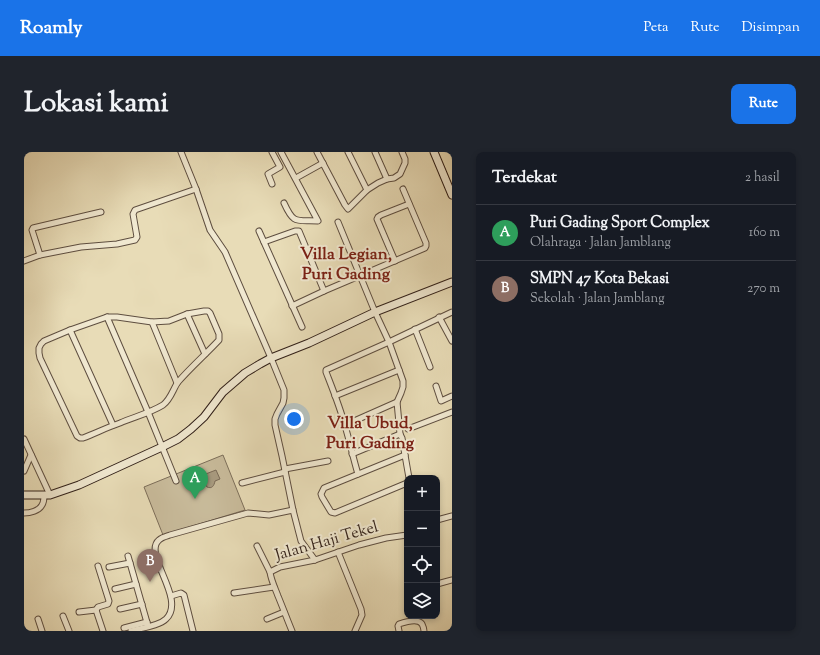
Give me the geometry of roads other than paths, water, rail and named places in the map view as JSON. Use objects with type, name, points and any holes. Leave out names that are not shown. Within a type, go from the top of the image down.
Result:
[{"type":"street","points":[[181,152],[210,230],[225,252],[272,358],[284,390],[283,402],[277,414],[275,425],[293,510],[302,541],[315,560]]},
{"type":"street","points":[[272,152],[280,167],[268,174],[272,184]]},
{"type":"street","points":[[281,152],[318,221],[295,220],[284,202]]},
{"type":"street","points":[[317,152],[348,209],[367,190],[387,179],[397,176],[403,169],[405,160],[402,152]]},
{"type":"street","points":[[348,152],[367,190]]},
{"type":"street","points":[[375,152],[387,179]]},
{"type":"street","points":[[434,152],[452,195]]},
{"type":"street","points":[[296,178],[323,163]]},
{"type":"street","points":[[24,261],[40,255],[81,246],[117,244],[135,240],[137,237],[133,214],[135,210],[196,189]]},
{"type":"street","points":[[292,306],[425,248],[426,243],[403,189]]},
{"type":"street","points":[[395,261],[377,220],[381,215],[409,204]]},
{"type":"street","points":[[40,255],[32,230],[33,228],[101,212]]},
{"type":"street","points":[[338,222],[388,340],[403,380],[402,393],[397,402],[400,434],[408,475]]},
{"type":"street","points":[[259,231],[302,327]]},
{"type":"street","points":[[264,242],[295,231],[299,232],[324,291]]},
{"type":"street","points":[[24,495],[47,495],[79,485],[162,447],[178,439],[191,429],[204,417],[223,392],[245,373],[272,358],[375,312],[452,282]]},
{"type":"street","points":[[208,311],[219,334],[219,340],[177,383],[165,403],[148,412],[83,438],[77,436],[42,363],[39,353],[41,344],[70,330],[106,317],[152,322],[169,321],[187,314],[208,311]]},
{"type":"street","points":[[358,474],[345,425],[326,370],[388,340],[452,312]]},
{"type":"street","points":[[187,314],[206,354]]},
{"type":"street","points":[[106,317],[148,412],[176,481]]},
{"type":"street","points":[[439,318],[452,341]]},
{"type":"street","points":[[152,322],[177,383]]},
{"type":"street","points":[[415,329],[430,367]]},
{"type":"street","points":[[70,330],[113,425]]},
{"type":"street","points":[[335,396],[399,370]]},
{"type":"street","points":[[436,386],[442,401],[452,396]]},
{"type":"street","points":[[345,425],[397,402]]},
{"type":"street","points":[[408,429],[452,412]]},
{"type":"street","points":[[352,454],[400,434]]},
{"type":"street","points":[[24,439],[47,495],[41,507],[33,512],[24,514]]},
{"type":"street","points":[[24,471],[31,455]]},
{"type":"street","points":[[404,484],[335,512],[330,512],[321,494],[324,488],[405,455]]},
{"type":"street","points":[[242,483],[328,461]]},
{"type":"street","points":[[124,628],[165,620],[168,618],[171,611],[171,596],[158,564],[156,555],[156,545],[158,540],[170,535],[248,513],[269,515],[293,510]]},
{"type":"street","points":[[440,519],[452,516]]},
{"type":"street","name":"Jalan Haji Tekel","points":[[292,631],[274,587],[270,572],[280,567],[315,560],[359,545],[386,538],[404,535]]},
{"type":"street","points":[[257,546],[270,572]]},
{"type":"street","points":[[338,552],[361,609],[362,615],[355,631]]},
{"type":"street","points":[[128,556],[148,624]]},
{"type":"street","points":[[110,567],[130,563]]},
{"type":"street","points":[[79,612],[96,610],[98,607],[108,604],[109,601],[98,566]]},
{"type":"street","points":[[440,583],[452,580]]},
{"type":"street","points":[[115,589],[136,584]]},
{"type":"street","points":[[234,593],[274,587]]},
{"type":"street","points":[[171,596],[181,593],[184,595],[193,631]]},
{"type":"street","points":[[120,609],[142,604]]},
{"type":"street","points":[[96,610],[103,631]]},
{"type":"street","points":[[267,619],[284,612]]},
{"type":"street","points":[[63,616],[69,631]]},
{"type":"street","points":[[38,619],[42,631]]},
{"type":"street","points":[[399,631],[399,624],[415,621],[421,623],[424,631]]},
{"type":"street","points":[[131,631],[148,624]]},
{"type":"place","name":"Puri Gading Sport Complex","points":[[195,499]]},
{"type":"place","name":"SMPN 47 Kota Bekasi","points":[[150,582]]},
{"type":"district","name":"Villa Legian, Puri Gading","points":[[346,265]]},
{"type":"district","name":"Villa Ubud, Puri Gading","points":[[370,434]]}]
